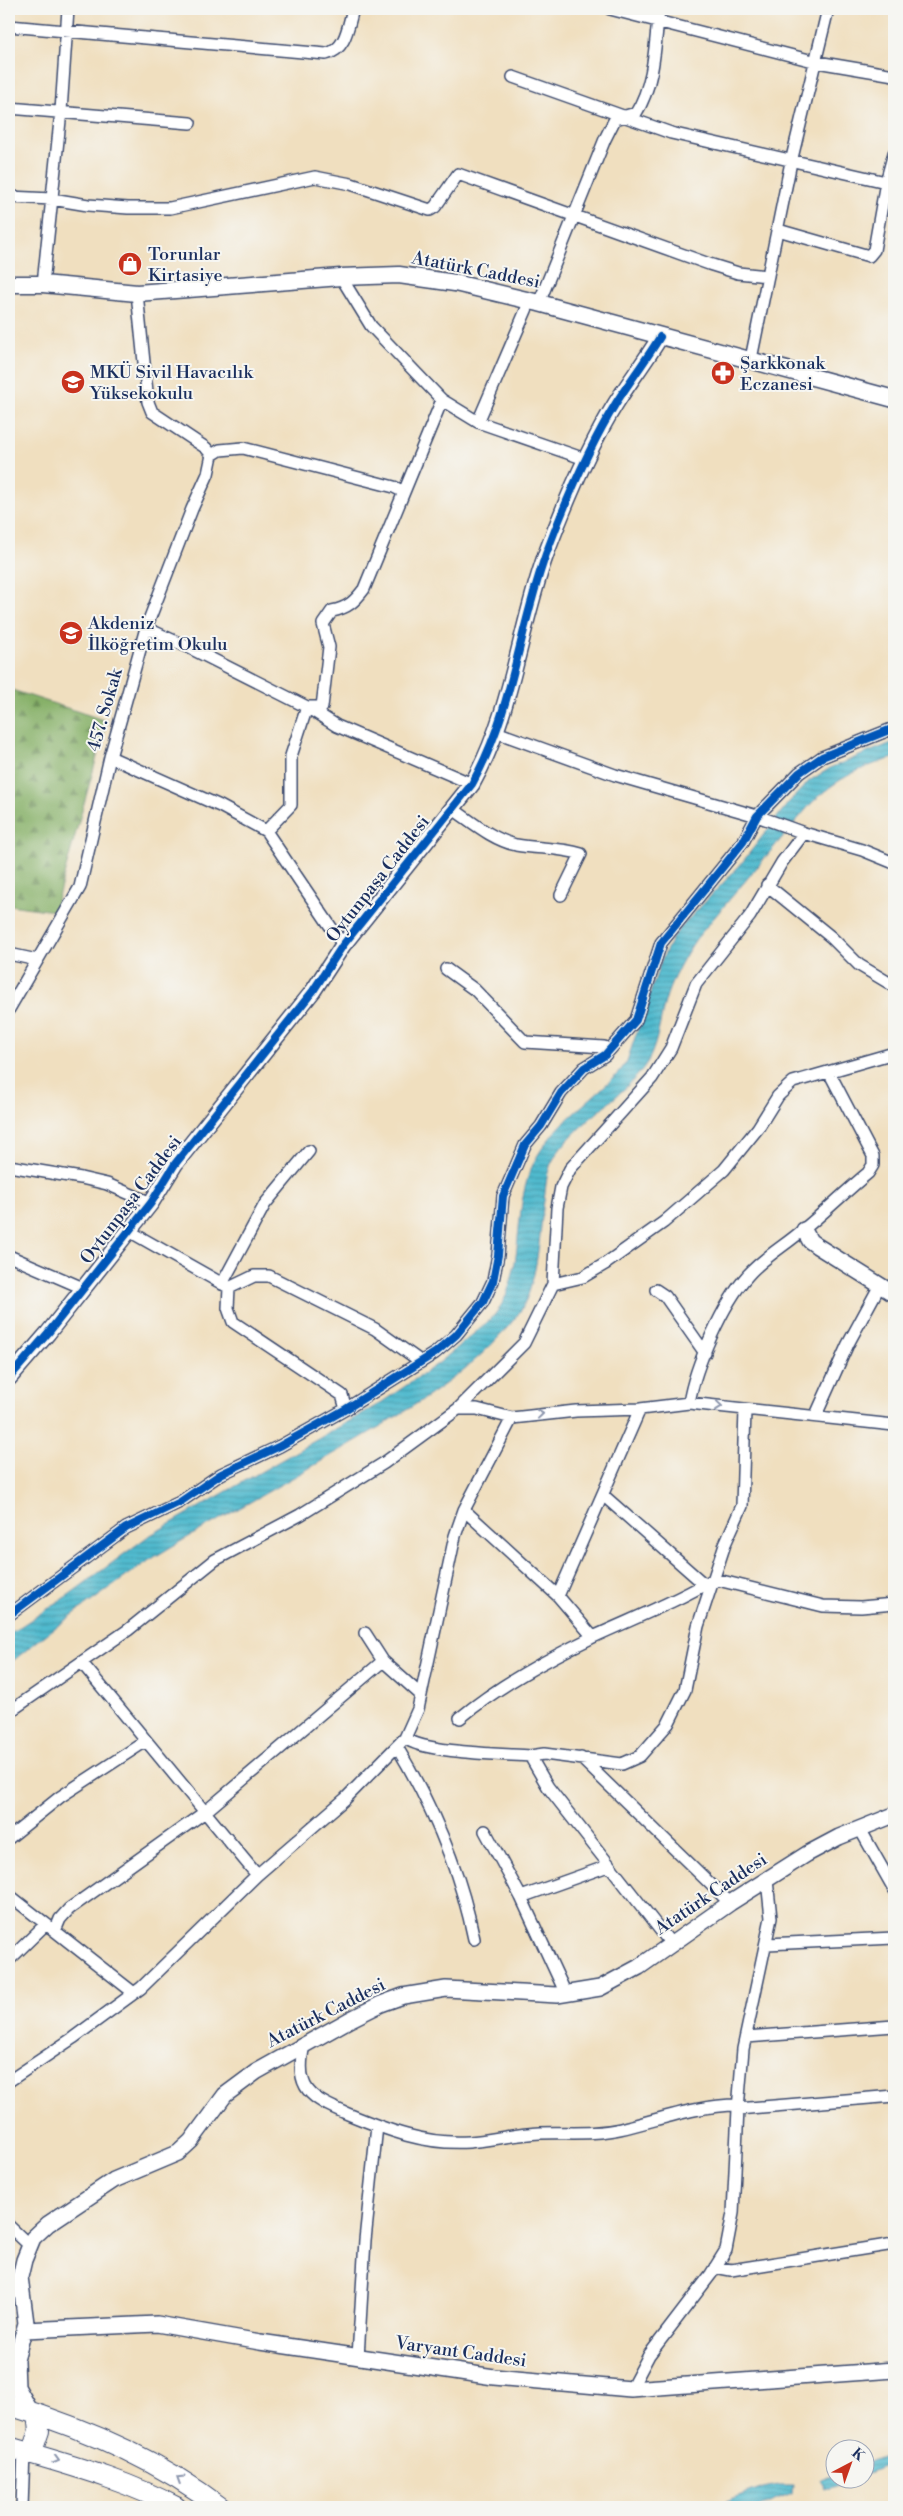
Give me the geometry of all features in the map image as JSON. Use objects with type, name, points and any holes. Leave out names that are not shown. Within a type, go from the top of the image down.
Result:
[{"type":"highway","points":[[9,2405],[104,2439],[162,2468],[220,2507]]},
{"type":"highway","points":[[34,2413],[39,2431],[21,2451],[113,2478],[176,2507]]},
{"type":"main road","name":"Atatürk Caddesi","points":[[9,284],[43,284],[137,293],[399,275],[455,283],[535,302],[894,399]]},
{"type":"street","points":[[43,284],[61,111],[68,9]]},
{"type":"street","points":[[9,26],[326,54],[334,51],[341,44],[353,9]]},
{"type":"street","points":[[610,9],[816,62],[894,74]]},
{"type":"street","points":[[478,422],[574,218],[609,133],[616,120],[636,113],[642,104],[652,66],[659,9]]},
{"type":"street","points":[[751,359],[792,162],[828,9]]},
{"type":"street","points":[[513,77],[671,133],[886,182]]},
{"type":"street","points":[[9,108],[190,123]]},
{"type":"street","points":[[778,230],[869,256],[876,244],[886,182],[894,153]]},
{"type":"street","points":[[9,197],[52,199],[88,205],[170,208],[315,177],[351,184],[430,210],[435,207],[458,174],[531,199],[574,218],[663,246],[709,264],[738,273],[768,276]]},
{"type":"street","points":[[341,278],[371,326],[442,400],[478,422],[585,459]]},
{"type":"street","points":[[137,293],[148,402],[152,412],[212,455],[220,450],[243,448],[394,487],[404,492]]},
{"type":"street","name":"Oytunpaşa Caddesi","points":[[9,1378],[151,1204],[175,1164],[308,998],[343,946],[472,784],[487,758],[507,700],[546,556],[585,459],[616,403],[660,337]]},
{"type":"street","points":[[307,707],[322,706],[329,647],[323,624],[332,610],[341,609],[354,602],[364,588],[442,400]]},
{"type":"street","name":"457. Sokak","points":[[9,1010],[80,887],[110,757],[146,628],[192,509],[208,474],[212,455]]},
{"type":"street","points":[[146,628],[307,707],[337,726],[472,784]]},
{"type":"street","points":[[266,831],[291,805],[291,756],[307,707]]},
{"type":"street","points":[[9,1614],[126,1528],[180,1502],[221,1474],[280,1446],[346,1409],[435,1353],[456,1335],[483,1302],[493,1281],[498,1255],[503,1196],[525,1145],[541,1126],[561,1093],[584,1068],[604,1055],[636,1020],[661,943],[743,842],[757,816],[799,773],[822,757],[894,728]]},
{"type":"street","points":[[496,732],[615,775],[757,816],[804,833],[862,850],[894,863]]},
{"type":"street","points":[[110,757],[220,806],[266,831],[343,946]]},
{"type":"street","points":[[453,809],[496,838],[516,845],[563,848],[581,854],[561,895]]},
{"type":"street","points":[[9,1712],[128,1630],[215,1560],[308,1510],[384,1462],[458,1409],[524,1343],[554,1284],[555,1234],[560,1186],[570,1169],[652,1078],[670,1048],[696,984],[750,916],[768,885],[804,833]]},
{"type":"street","points":[[768,885],[831,937],[859,965],[894,986]]},
{"type":"street","points":[[9,954],[38,960]]},
{"type":"street","points":[[446,969],[475,990],[526,1042],[604,1047],[604,1055]]},
{"type":"street","points":[[554,1284],[583,1277],[605,1264],[664,1222],[724,1170],[758,1128],[778,1096],[793,1082],[894,1053]]},
{"type":"street","points":[[689,1403],[693,1379],[726,1309],[747,1276],[804,1230],[868,1173],[873,1165],[873,1156],[830,1072]]},
{"type":"street","points":[[308,1151],[265,1204],[226,1286],[228,1308],[233,1322],[342,1395],[346,1409]]},
{"type":"street","points":[[9,1166],[107,1184],[151,1204]]},
{"type":"street","points":[[804,1230],[810,1241],[894,1294]]},
{"type":"street","points":[[129,1231],[226,1286],[254,1276],[268,1276],[375,1329],[420,1362]]},
{"type":"street","points":[[9,1256],[83,1288]]},
{"type":"street","points":[[816,1415],[848,1344],[880,1285]]},
{"type":"street","points":[[656,1290],[665,1296],[705,1353]]},
{"type":"street","points":[[458,1409],[477,1409],[512,1418],[576,1410],[640,1409],[689,1403],[745,1410],[816,1415],[894,1425]]},
{"type":"street","points":[[558,1596],[640,1409]]},
{"type":"street","points":[[401,1742],[410,1742],[430,1747],[530,1756],[544,1754],[622,1764],[640,1756],[668,1724],[685,1690],[709,1582],[742,1506],[745,1410]]},
{"type":"street","points":[[9,2081],[73,2038],[134,1993],[257,1875],[345,1799],[401,1742],[418,1709],[456,1536],[464,1510],[512,1418]]},
{"type":"street","points":[[603,1496],[709,1582],[823,1606],[861,1607],[894,1604]]},
{"type":"street","points":[[464,1510],[558,1596],[593,1637]]},
{"type":"street","points":[[460,1718],[490,1693],[593,1637],[709,1582]]},
{"type":"street","points":[[365,1633],[383,1661],[420,1695]]},
{"type":"street","points":[[9,1960],[51,1927],[69,1909],[205,1812],[383,1661]]},
{"type":"street","points":[[82,1663],[257,1875]]},
{"type":"street","points":[[9,1838],[60,1797],[146,1741]]},
{"type":"street","points":[[401,1742],[447,1847],[465,1898],[474,1939]]},
{"type":"street","points":[[530,1756],[548,1787],[608,1866],[672,1945]]},
{"type":"street","points":[[581,1758],[730,1903]]},
{"type":"street","name":"Atatürk Caddesi","points":[[12,2359],[25,2330],[26,2316],[20,2276],[29,2245],[48,2224],[105,2185],[178,2153],[191,2141],[225,2095],[256,2072],[381,2004],[403,1996],[434,1990],[465,1988],[566,1994],[600,1988],[612,1983],[672,1945],[730,1903],[807,1854],[894,1815]]},
{"type":"street","points":[[860,1829],[892,1882]]},
{"type":"street","points":[[484,1831],[521,1897],[566,1994]]},
{"type":"street","points":[[521,1897],[608,1866]]},
{"type":"street","points":[[631,2389],[649,2355],[726,2250],[733,2213],[738,2107],[746,2037],[771,1918],[767,1880]]},
{"type":"street","points":[[9,1895],[134,1993]]},
{"type":"street","points":[[767,1944],[894,1938]]},
{"type":"street","points":[[746,2037],[894,2026]]},
{"type":"street","points":[[304,2045],[299,2065],[300,2072],[305,2085],[313,2096],[325,2104],[377,2126],[420,2139],[467,2142],[540,2133],[602,2132],[714,2105],[738,2107],[894,2096]]},
{"type":"street","points":[[358,2357],[364,2240],[377,2126]]},
{"type":"street","points":[[9,2226],[29,2245]]},
{"type":"street","points":[[715,2267],[731,2270],[894,2244]]},
{"type":"street","name":"Varyant Caddesi","points":[[25,2330],[157,2324],[494,2377],[631,2389],[894,2370]]},
{"type":"street","points":[[9,2373],[12,2359]]},
{"type":"street","points":[[12,2359],[17,2387],[34,2413]]},
{"type":"street","points":[[21,2451],[22,2507]]},
{"type":"green space","points":[[9,689],[107,721],[54,911],[9,905]]},
{"type":"water","points":[[894,742],[894,758],[859,770],[838,782],[818,797],[696,939],[670,988],[655,1045],[648,1061],[626,1087],[573,1135],[553,1160],[547,1180],[536,1262],[529,1292],[516,1317],[500,1336],[463,1370],[423,1400],[336,1453],[154,1557],[32,1645],[9,1664],[9,1634],[70,1594],[147,1537],[379,1404],[439,1363],[491,1319],[502,1303],[510,1286],[517,1247],[521,1207],[531,1169],[548,1140],[621,1070],[627,1061],[661,961],[673,937],[740,865],[789,802],[809,781],[832,767]]},
{"type":"water","points":[[894,2452],[894,2462],[876,2470],[876,2459]]},
{"type":"water","points":[[826,2478],[826,2488],[832,2488],[825,2489],[820,2480]]},
{"type":"water","points":[[793,2485],[792,2494],[759,2507],[713,2507],[763,2488]]},
{"type":"cycle path","points":[[9,1378],[48,1333],[151,1203],[175,1164],[313,991],[343,945],[472,784],[497,728],[514,671],[536,583],[569,496],[605,421],[660,337]]},
{"type":"cycle path","points":[[9,1615],[126,1528],[180,1502],[221,1474],[280,1446],[346,1409],[435,1353],[456,1335],[483,1302],[493,1281],[498,1255],[503,1196],[525,1145],[541,1126],[561,1093],[584,1068],[605,1055],[636,1020],[661,943],[743,842],[757,816],[799,773],[822,757],[894,728]]},
{"type":"place","name":"Torunlar Kirtasiye","points":[[130,264]]},
{"type":"place","name":"Şarkkonak Eczanesi","points":[[723,373]]},
{"type":"place","name":"MKÜ Sivil Havacılık Yüksekokulu","points":[[73,382]]},
{"type":"place","name":"Akdeniz İlköğretim Okulu","points":[[71,633]]}]
